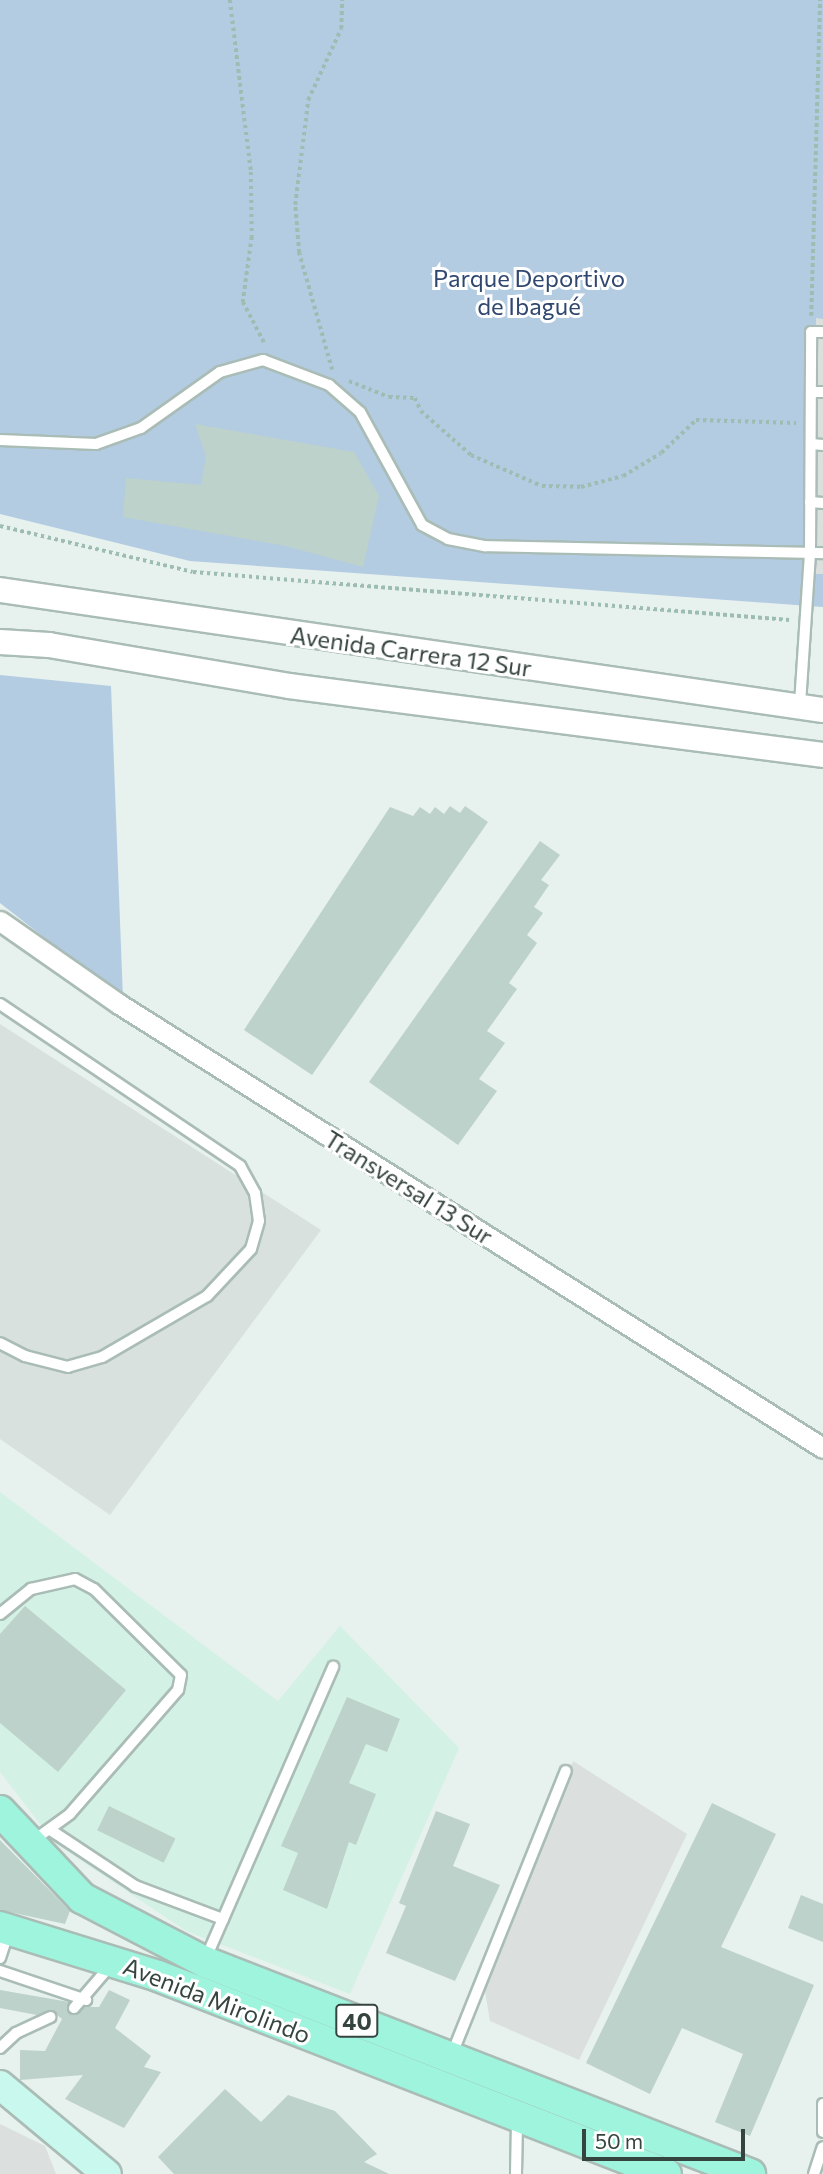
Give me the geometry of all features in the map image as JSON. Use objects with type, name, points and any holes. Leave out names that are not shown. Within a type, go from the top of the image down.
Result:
[{"type":"main road","name":"Avenida Mirolindo","points":[[0,1811],[40,1837],[82,1898],[205,1962],[750,2174]]},
{"type":"main road","name":"Avenida Mirolindo","points":[[3,1939],[114,1961],[517,2116],[649,2171]]},
{"type":"main road","points":[[0,2085],[107,2174]]},
{"type":"street","name":"Avenida Carrera 12 Sur","points":[[0,590],[811,710]]},
{"type":"street","name":"Avenida Carrera 12 Sur","points":[[0,642],[49,645],[289,686],[823,755]]},
{"type":"street","name":"Transversal 13 Sur","points":[[0,921],[119,1004],[823,1448]]},
{"type":"lane","points":[[811,710],[807,621],[811,332],[823,332]]},
{"type":"lane","points":[[0,440],[96,444],[141,428],[220,372],[263,360],[329,385],[360,412],[422,526],[449,539],[485,546],[823,553]]},
{"type":"lane","points":[[811,392],[823,392]]},
{"type":"lane","points":[[811,444],[823,445]]},
{"type":"lane","points":[[810,502],[823,503]]},
{"type":"lane","points":[[0,1004],[240,1166],[255,1193],[260,1222],[251,1249],[207,1296],[102,1357],[68,1367],[24,1356],[0,1343]]},
{"type":"lane","points":[[0,1614],[31,1589],[75,1579],[94,1589],[181,1675],[178,1690],[40,1837],[135,1886],[223,1919]]},
{"type":"lane","points":[[205,1962],[333,1667]]},
{"type":"lane","points":[[451,2057],[566,1771]]},
{"type":"lane","points":[[74,2008],[86,2000],[114,1961]]},
{"type":"lane","points":[[0,1971],[86,2000]]},
{"type":"lane","points":[[0,2048],[16,2033],[50,2017]]},
{"type":"lane","points":[[823,2104],[823,2132]]},
{"type":"lane","points":[[516,2174],[517,2116]]},
{"type":"lane","points":[[814,2174],[823,2147]]},
{"type":"path","points":[[229,0],[251,172],[252,237],[243,302],[268,351]]},
{"type":"path","points":[[342,0],[341,29],[308,100],[295,205],[299,253],[317,330],[335,376],[389,397],[415,398],[421,411],[471,455],[542,486],[581,487],[623,476],[661,453],[696,420],[799,423]]},
{"type":"path","points":[[811,326],[820,0]]},
{"type":"path","points":[[341,382],[347,389]]},
{"type":"path","points":[[0,526],[192,572],[807,621]]},
{"type":"shaded area","points":[[816,318],[823,319],[823,574],[814,574]]},
{"type":"shaded area","points":[[0,1024],[321,1230],[110,1515],[0,1439]]},
{"type":"shaded area","points":[[0,1492],[278,1701],[340,1626],[459,1748],[350,1994],[186,1931],[55,1843],[0,1772]]},
{"type":"shaded area","points":[[573,1761],[687,1834],[579,2060],[490,2021],[485,1991]]},
{"type":"shaded area","points":[[0,2124],[45,2146],[56,2174],[0,2174]]},
{"type":"green space","name":"Parque Deportivo de Ibagué","points":[[0,0],[823,0],[823,607],[190,561],[0,514]]},
{"type":"green space","points":[[0,675],[111,686],[123,999],[0,903]]},
{"type":"building","points":[[195,424],[354,452],[379,496],[363,567],[286,546],[123,517],[126,478],[201,485],[206,456]]},
{"type":"building","points":[[450,806],[460,813],[465,806],[488,822],[312,1075],[244,1030],[390,807],[413,816],[420,807],[430,814],[435,807],[444,814]]},
{"type":"building","points":[[540,841],[560,855],[541,880],[549,885],[534,907],[543,913],[527,935],[537,943],[509,983],[517,989],[487,1031],[505,1043],[479,1079],[497,1091],[458,1145],[369,1082]]},
{"type":"building","points":[[25,1606],[126,1690],[58,1772],[0,1723],[0,1634]]},
{"type":"building","points":[[347,1697],[400,1719],[387,1752],[366,1744],[349,1783],[376,1794],[356,1845],[349,1842],[327,1909],[283,1890],[298,1853],[281,1846]]},
{"type":"building","points":[[712,1803],[776,1834],[721,1947],[814,1985],[750,2136],[715,2122],[743,2054],[682,2028],[650,2094],[586,2063]]},
{"type":"building","points":[[109,1806],[176,1838],[164,1863],[97,1830]]},
{"type":"building","points":[[436,1811],[470,1824],[453,1866],[500,1885],[455,1981],[386,1953],[406,1906],[399,1903]]},
{"type":"building","points":[[0,1840],[70,1911],[65,1924],[0,1910]]},
{"type":"building","points":[[801,1895],[823,1904],[823,1942],[788,1928]]},
{"type":"building","points":[[0,1990],[69,2002],[67,2010],[73,2015],[84,2007],[99,2007],[109,1990],[130,2000],[115,2028],[151,2056],[144,2067],[161,2072],[124,2128],[65,2099],[83,2075],[20,2080],[20,2050],[45,2051],[62,2019],[51,2010],[37,2015],[0,2008]]},
{"type":"building","points":[[225,2089],[261,2122],[288,2095],[335,2111],[377,2154],[364,2162],[389,2174],[174,2174],[158,2157]]}]
